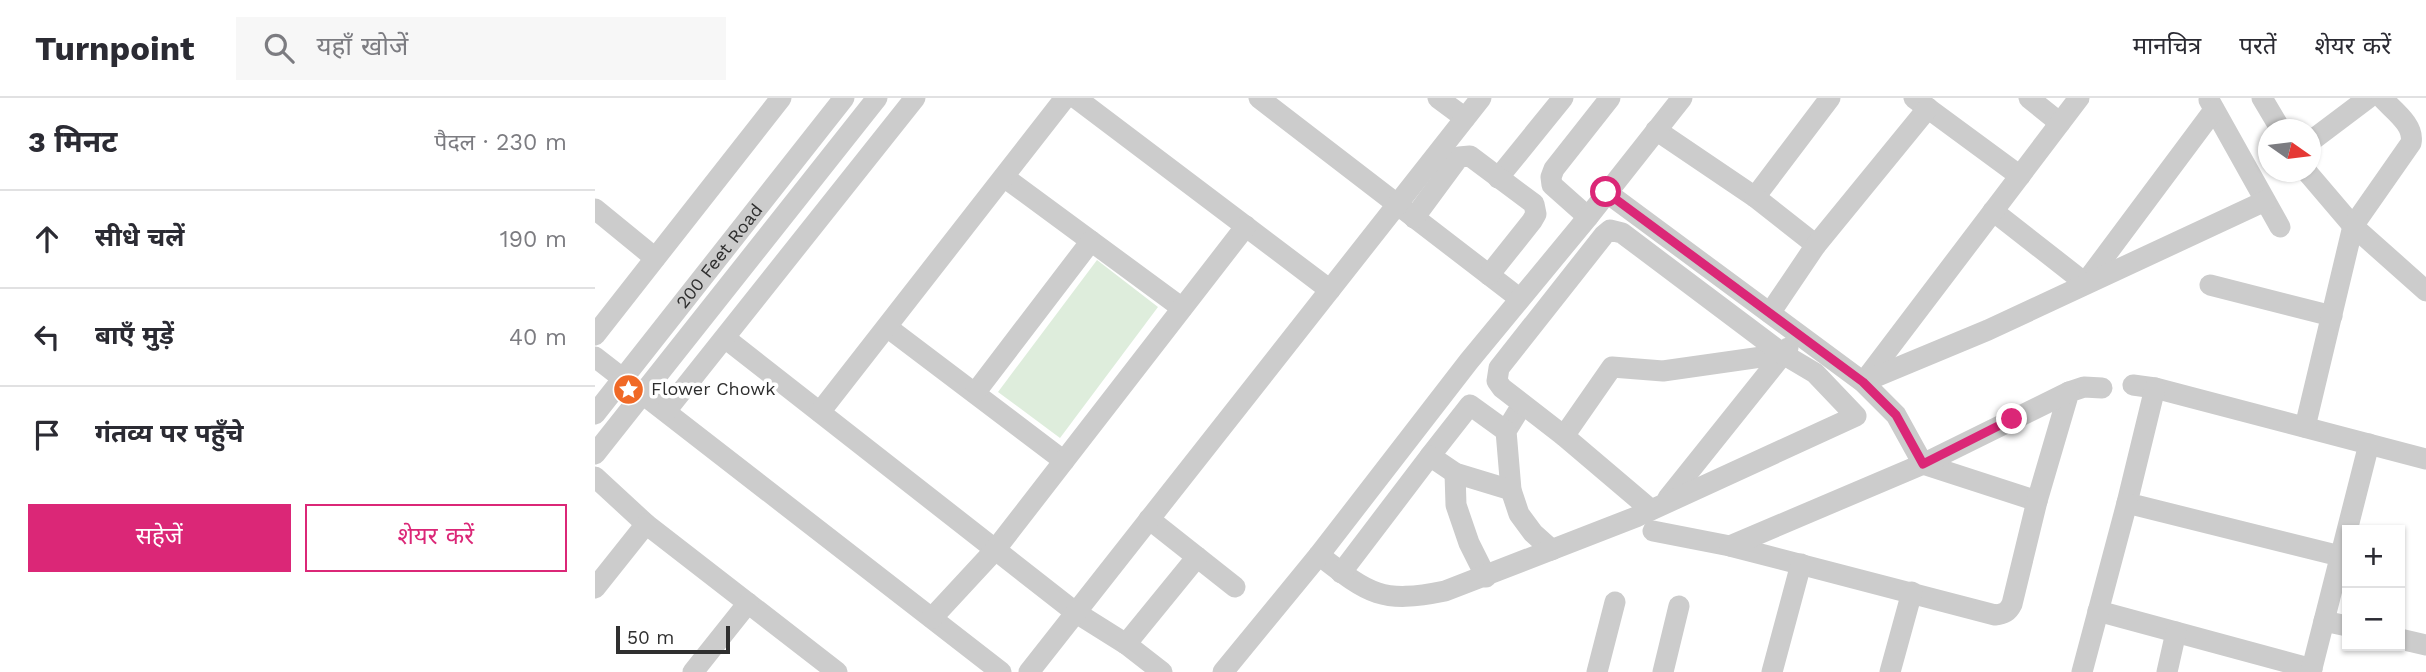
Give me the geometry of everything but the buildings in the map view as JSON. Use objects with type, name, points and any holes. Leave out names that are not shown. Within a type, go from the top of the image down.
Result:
[{"type":"street","points":[[595,335],[781,98]]},
{"type":"street","name":"200 Feet Road","points":[[595,414],[843,98]]},
{"type":"street","points":[[595,454],[877,98]]},
{"type":"street","points":[[666,411],[915,98]]},
{"type":"street","points":[[820,412],[1066,98]]},
{"type":"street","points":[[1076,98],[1330,290]]},
{"type":"street","points":[[1259,98],[1519,298]]},
{"type":"street","points":[[1438,98],[1465,118]]},
{"type":"street","points":[[1406,212],[1465,118],[1481,98]]},
{"type":"street","points":[[1498,178],[1563,98]]},
{"type":"street","points":[[1588,217],[1552,185],[1551,177],[1554,169],[1610,98]]},
{"type":"street","points":[[1223,672],[1319,555],[1519,298],[1588,217],[1682,98]]},
{"type":"street","points":[[1755,197],[1830,98]]},
{"type":"street","points":[[2029,98],[2060,123]]},
{"type":"street","points":[[1863,382],[2079,98]]},
{"type":"street","points":[[2262,98],[2274,119]]},
{"type":"street","points":[[2321,133],[2368,98]]},
{"type":"street","points":[[2305,427],[2353,226],[2411,143],[2409,127],[2382,98]]},
{"type":"street","points":[[1770,313],[1816,245],[1921,103],[2020,176]]},
{"type":"street","points":[[2085,283],[2211,104],[2280,227]]},
{"type":"street","points":[[1656,130],[1755,197],[1816,245]]},
{"type":"street","points":[[1029,672],[1330,290],[1459,157],[1470,156],[1534,204],[1536,214],[1489,275]]},
{"type":"street","points":[[1004,177],[1182,308]]},
{"type":"street","points":[[2316,182],[2353,226],[2426,291]]},
{"type":"street","points":[[1606,192],[1863,382],[1896,415],[1923,464],[2037,501]]},
{"type":"street","points":[[1863,382],[1988,330],[2265,201]]},
{"type":"street","points":[[595,209],[655,258]]},
{"type":"street","points":[[1993,211],[2085,283]]},
{"type":"street","points":[[932,618],[995,550],[1246,226]]},
{"type":"street","points":[[1319,555],[1341,573],[1376,594],[1420,596],[1445,591],[1636,517],[1856,416],[1815,373],[1783,354],[1622,233],[1610,230],[1499,368],[1497,381],[1522,405],[1658,506]]},
{"type":"street","points":[[975,393],[1091,241]]},
{"type":"street","points":[[2210,285],[2332,316]]},
{"type":"street","points":[[887,327],[1064,461]]},
{"type":"street","points":[[1658,506],[1800,334]]},
{"type":"street","points":[[725,338],[1075,612],[1162,672]]},
{"type":"street","points":[[1564,436],[1612,368],[1624,367],[1655,372],[1783,354]]},
{"type":"street","points":[[595,357],[1001,672]]},
{"type":"street","points":[[1341,573],[1430,456],[1497,375]]},
{"type":"street","points":[[2082,672],[2127,503],[2144,386],[2426,459]]},
{"type":"street","points":[[1730,546],[1923,464],[2069,392],[2084,387],[2102,388]]},
{"type":"street","points":[[1653,531],[1730,546],[1995,615],[2009,611],[2069,392]]},
{"type":"street","points":[[1471,405],[1506,431]]},
{"type":"street","points":[[1522,405],[1506,431],[1511,490],[1518,514],[1533,533],[1552,550]]},
{"type":"street","points":[[2098,611],[2311,670],[2369,444]]},
{"type":"street","points":[[1430,456],[1455,473],[1511,490]]},
{"type":"street","points":[[1455,473],[1456,505],[1469,543],[1486,577]]},
{"type":"street","points":[[595,477],[646,524],[837,672]]},
{"type":"street","points":[[2127,503],[2340,556]]},
{"type":"street","points":[[1149,519],[1235,587]]},
{"type":"street","points":[[595,588],[646,524]]},
{"type":"street","points":[[1126,645],[1197,556]]},
{"type":"street","points":[[1772,672],[1801,565]]},
{"type":"street","points":[[1890,672],[1912,592]]},
{"type":"street","points":[[1597,672],[1615,602]]},
{"type":"street","points":[[693,672],[748,603]]},
{"type":"street","points":[[1663,672],[1678,606]]},
{"type":"street","points":[[2324,621],[2342,625]]},
{"type":"street","points":[[2167,672],[2176,632]]},
{"type":"street","points":[[2405,640],[2426,645]]},
{"type":"green space","points":[[1097,260],[1158,307],[1060,438],[998,392]]},
{"type":"place","name":"Flower Chowk","points":[[628,389]]},
{"type":"route","points":[[1606,192],[1863,382],[1896,415],[1923,464],[2012,419]]}]
